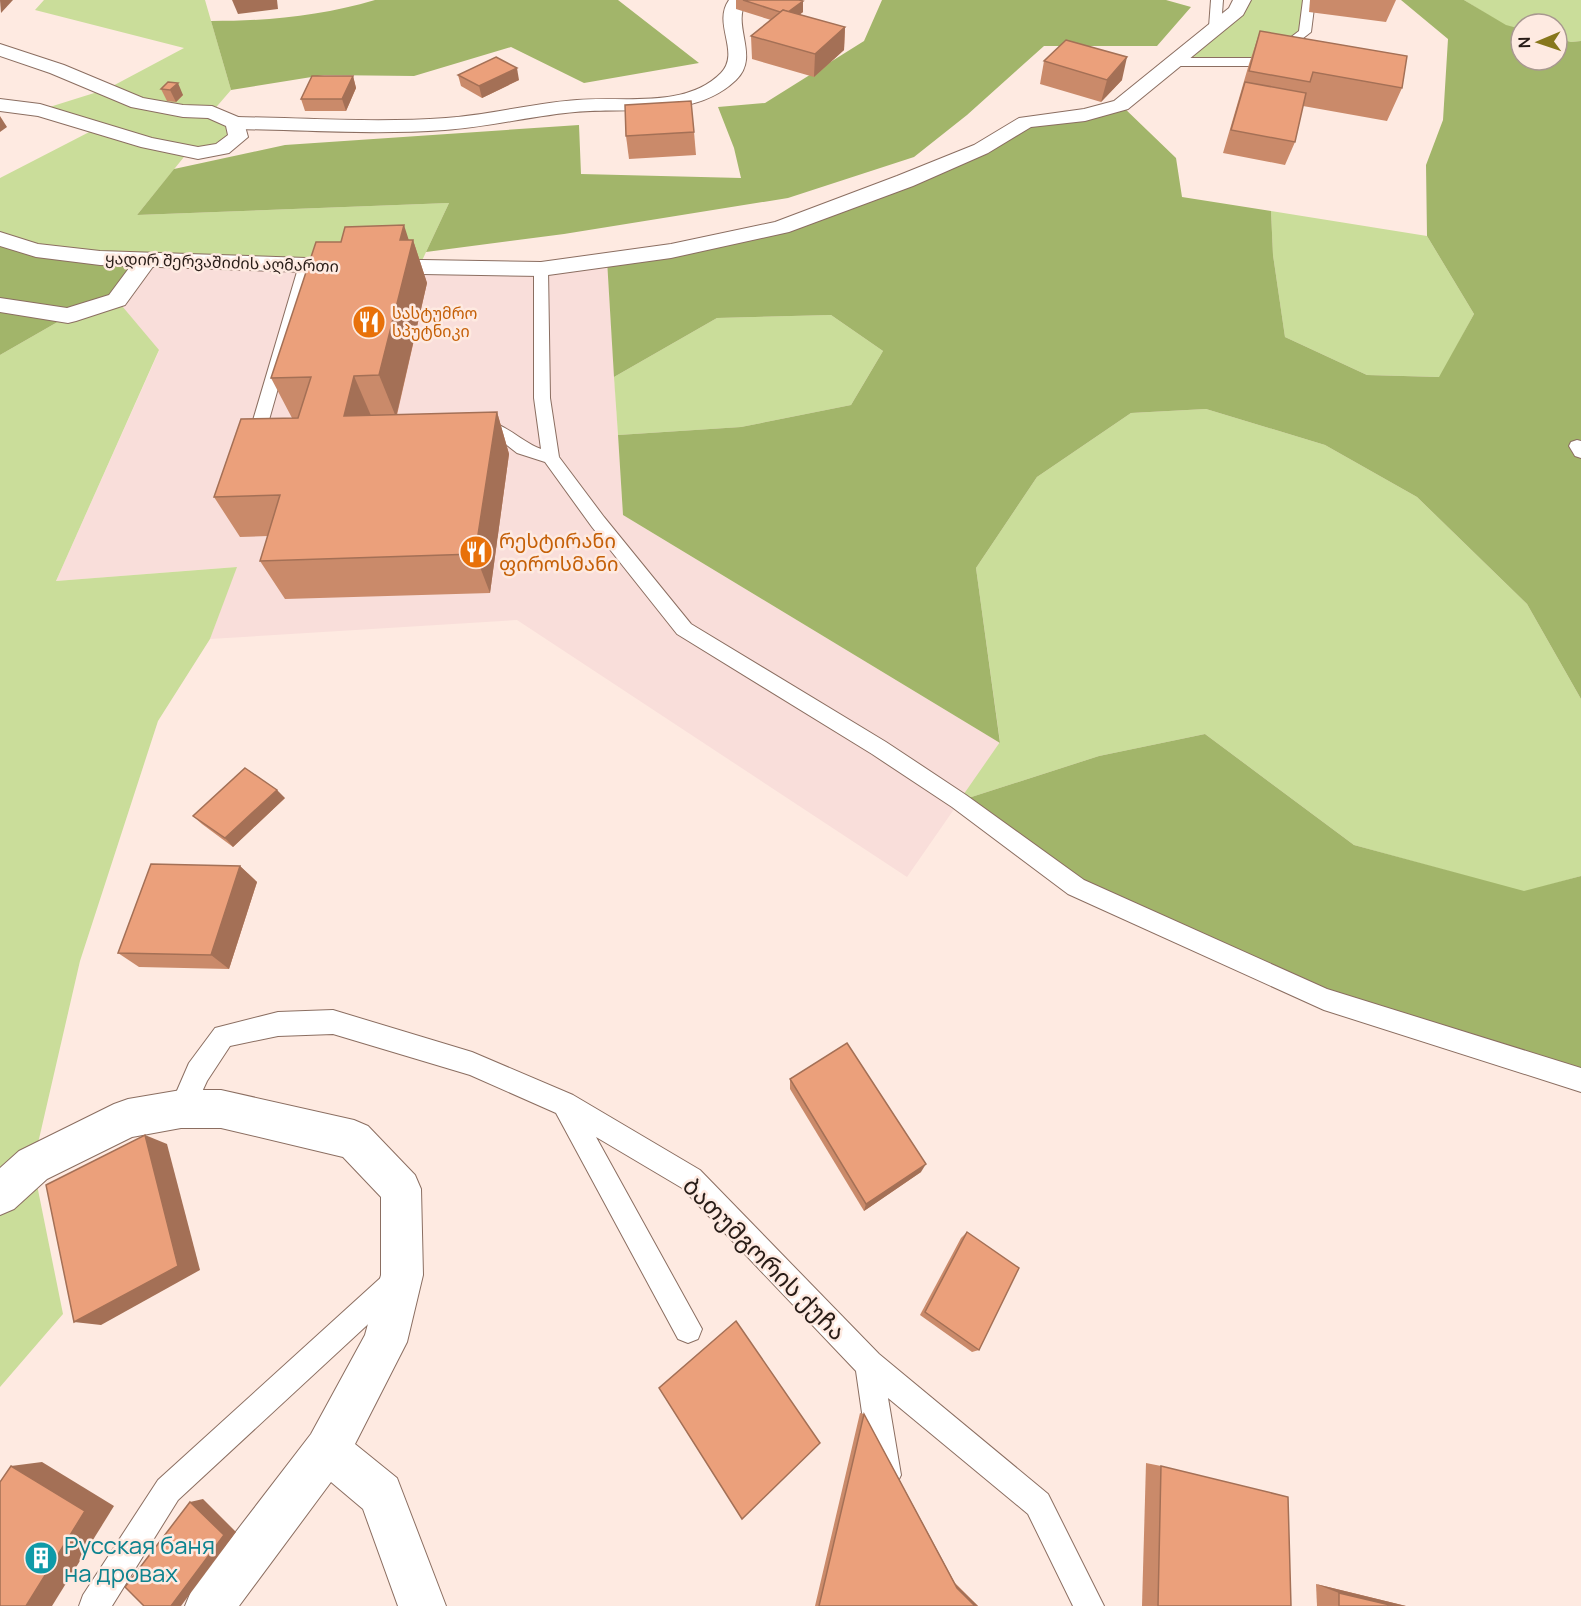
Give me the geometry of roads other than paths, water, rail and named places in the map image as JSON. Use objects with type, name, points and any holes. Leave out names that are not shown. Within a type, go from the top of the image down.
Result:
[{"type":"street","points":[[0,50],[57,69],[138,103],[183,111],[212,112],[236,123],[447,124],[577,106],[670,101],[695,96],[721,84],[735,69],[738,47],[731,22],[731,11],[738,0]]},
{"type":"street","name":"ყადირ შერვაშიძის აღმართი","points":[[0,238],[36,250],[100,258],[197,263],[257,262],[541,269],[671,251],[781,227],[904,181],[981,149],[1026,122],[1085,115],[1121,105],[1171,62],[1237,11],[1242,0]]},
{"type":"street","points":[[0,105],[40,111],[148,143],[198,153],[222,149],[238,137],[236,123]]},
{"type":"street","points":[[0,305],[68,316],[117,300],[146,261]]},
{"type":"street","points":[[0,1195],[33,1165],[128,1118],[181,1109],[221,1110],[354,1140],[401,1189],[402,1275],[385,1342],[327,1450],[209,1606]]},
{"type":"street","points":[[327,1450],[381,1494],[422,1606]]},
{"type":"lane","points":[[1215,27],[1217,0]]},
{"type":"lane","points":[[1171,62],[1268,62],[1305,32],[1309,0]]},
{"type":"lane","points":[[276,449],[259,443],[258,436],[306,265]]},
{"type":"lane","points":[[541,269],[542,398],[551,458],[598,522],[684,629],[879,748],[959,801],[1076,887],[1324,999],[1581,1080]]},
{"type":"lane","points":[[467,426],[500,431],[523,449],[551,458]]},
{"type":"lane","name":"ბათუმგორის ქუჩა","points":[[181,1109],[198,1072],[223,1036],[278,1024],[333,1022],[472,1064],[564,1104],[691,1179],[869,1364],[1038,1504],[1089,1606]]},
{"type":"lane","points":[[564,1104],[688,1329]]},
{"type":"lane","points":[[94,1606],[168,1490],[402,1275]]},
{"type":"lane","points":[[869,1364],[890,1504]]},
{"type":"place","name":"სასტუმრო სპუტნიკი","points":[[369,322]]},
{"type":"place","name":"რესტირანი ფიროსმანი","points":[[476,552]]},
{"type":"place","name":"Русская баня на дровах","points":[[41,1558]]}]
